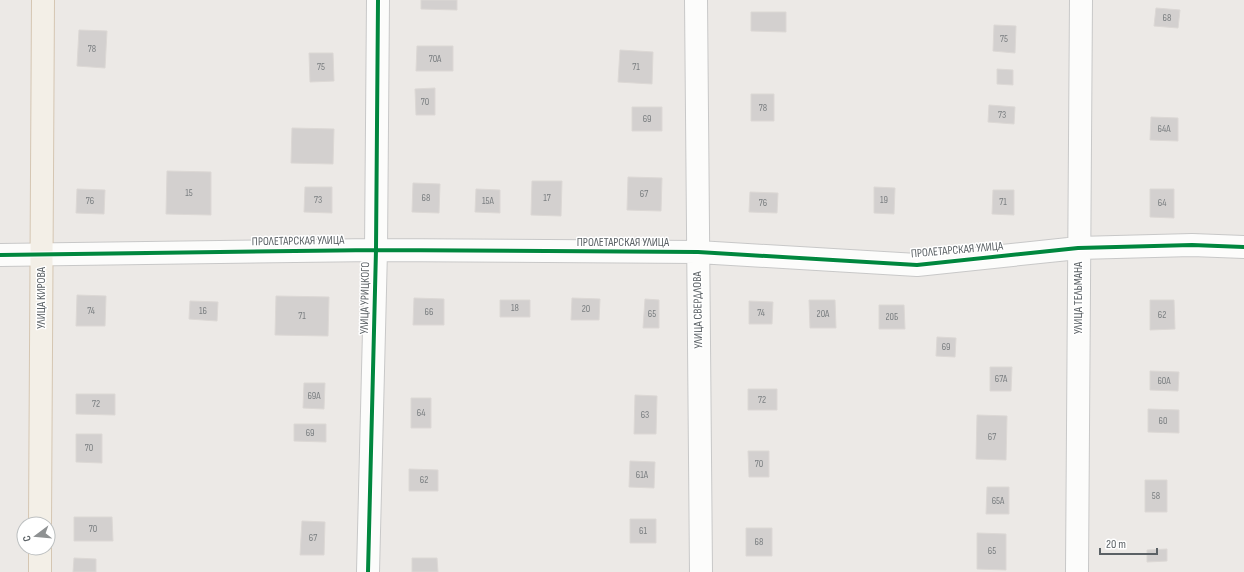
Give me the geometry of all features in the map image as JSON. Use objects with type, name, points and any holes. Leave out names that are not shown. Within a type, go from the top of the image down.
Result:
[{"type":"main road","name":"УЛИЦА КИРОВА","points":[[40,516],[43,0]]},
{"type":"main road","points":[[40,556],[40,572]]},
{"type":"street","name":"УЛИЦА УРИЦКОГО","points":[[368,572],[376,250],[378,0]]},
{"type":"street","name":"УЛИЦА СВЕРДЛОВА","points":[[696,0],[701,572]]},
{"type":"street","name":"УЛИЦА ТЕЛЬМАНА","points":[[1076,572],[1081,0]]},
{"type":"street","name":"ПРОЛЕТАРСКАЯ УЛИЦА","points":[[0,255],[376,250],[698,252],[917,265],[1078,248],[1192,245],[1244,248]]},
{"type":"building","points":[[421,0],[457,0],[457,10],[421,9]]},
{"type":"building","points":[[1156,8],[1180,10],[1178,28],[1154,26]]},
{"type":"building","points":[[751,12],[786,12],[786,32],[751,31]]},
{"type":"building","points":[[994,25],[1016,26],[1015,53],[993,51]]},
{"type":"building","points":[[79,30],[107,31],[105,68],[77,66]]},
{"type":"building","points":[[417,46],[453,46],[453,71],[416,71]]},
{"type":"building","points":[[620,50],[653,52],[652,84],[618,82]]},
{"type":"building","points":[[309,53],[333,53],[334,81],[310,82]]},
{"type":"building","points":[[997,69],[1013,70],[1013,85],[997,84]]},
{"type":"building","points":[[435,88],[435,115],[416,115],[415,89]]},
{"type":"building","points":[[751,94],[774,94],[774,121],[751,121]]},
{"type":"building","points":[[989,105],[1015,107],[1014,124],[988,122]]},
{"type":"building","points":[[632,107],[662,107],[662,131],[632,131]]},
{"type":"building","points":[[1151,117],[1178,118],[1178,141],[1150,140]]},
{"type":"building","points":[[292,128],[334,129],[333,164],[291,163]]},
{"type":"building","points":[[167,171],[211,172],[211,215],[166,214]]},
{"type":"building","points":[[628,177],[662,178],[661,211],[627,210]]},
{"type":"building","points":[[532,181],[562,181],[561,216],[531,215]]},
{"type":"building","points":[[413,183],[440,184],[439,213],[412,212]]},
{"type":"building","points":[[305,187],[332,187],[332,213],[304,212]]},
{"type":"building","points":[[874,187],[895,188],[894,214],[874,213]]},
{"type":"building","points":[[77,189],[105,190],[104,214],[76,213]]},
{"type":"building","points":[[476,189],[500,190],[500,213],[475,212]]},
{"type":"building","points":[[1150,189],[1174,189],[1174,218],[1150,217]]},
{"type":"building","points":[[993,190],[1014,190],[1014,215],[992,214]]},
{"type":"building","points":[[750,192],[778,193],[777,213],[749,212]]},
{"type":"building","points":[[77,295],[106,296],[105,326],[76,326]]},
{"type":"building","points":[[276,296],[329,297],[328,336],[275,335]]},
{"type":"building","points":[[414,298],[444,299],[444,325],[413,325]]},
{"type":"building","points":[[572,298],[600,299],[599,320],[571,320]]},
{"type":"building","points":[[645,299],[659,300],[659,328],[643,328]]},
{"type":"building","points":[[500,300],[530,300],[530,317],[500,317]]},
{"type":"building","points":[[809,300],[835,300],[836,328],[810,328]]},
{"type":"building","points":[[1150,300],[1174,300],[1175,329],[1150,330]]},
{"type":"building","points":[[190,301],[218,302],[217,321],[189,319]]},
{"type":"building","points":[[749,301],[773,302],[772,324],[749,324]]},
{"type":"building","points":[[879,305],[904,305],[905,329],[879,329]]},
{"type":"building","points":[[937,337],[956,338],[955,357],[936,356]]},
{"type":"building","points":[[990,367],[1012,367],[1011,391],[990,391]]},
{"type":"building","points":[[1150,371],[1179,372],[1178,391],[1150,390]]},
{"type":"building","points":[[304,383],[325,383],[324,409],[303,408]]},
{"type":"building","points":[[748,389],[777,389],[777,410],[748,410]]},
{"type":"building","points":[[76,394],[115,394],[115,415],[76,414]]},
{"type":"building","points":[[635,395],[657,396],[656,434],[634,434]]},
{"type":"building","points":[[411,398],[431,398],[431,428],[411,428]]},
{"type":"building","points":[[1148,409],[1179,410],[1179,433],[1148,432]]},
{"type":"building","points":[[977,415],[1007,416],[1006,460],[976,459]]},
{"type":"building","points":[[294,424],[326,424],[326,442],[294,441]]},
{"type":"building","points":[[76,434],[102,434],[102,463],[76,462]]},
{"type":"building","points":[[748,451],[769,451],[769,477],[749,477]]},
{"type":"building","points":[[630,461],[655,462],[654,488],[629,487]]},
{"type":"building","points":[[409,469],[438,470],[438,491],[409,491]]},
{"type":"building","points":[[1145,480],[1167,480],[1167,512],[1145,512]]},
{"type":"building","points":[[987,487],[1009,487],[1009,514],[986,514]]},
{"type":"building","points":[[74,517],[112,517],[113,541],[74,541]]},
{"type":"building","points":[[630,519],[656,519],[656,543],[630,543]]},
{"type":"building","points":[[302,521],[325,522],[324,555],[300,555]]},
{"type":"building","points":[[746,528],[772,528],[772,556],[746,556]]},
{"type":"building","points":[[977,533],[1006,534],[1006,570],[977,569]]},
{"type":"building","points":[[1167,549],[1167,561],[1147,562],[1147,550]]},
{"type":"building","points":[[74,558],[96,559],[96,572],[73,572]]},
{"type":"building","points":[[412,558],[437,558],[438,572],[412,572]]},
{"type":"cycle path","points":[[368,572],[376,250],[378,0]]},
{"type":"cycle path","points":[[0,255],[376,250],[698,252],[917,265],[1078,248],[1192,245],[1244,247]]}]
